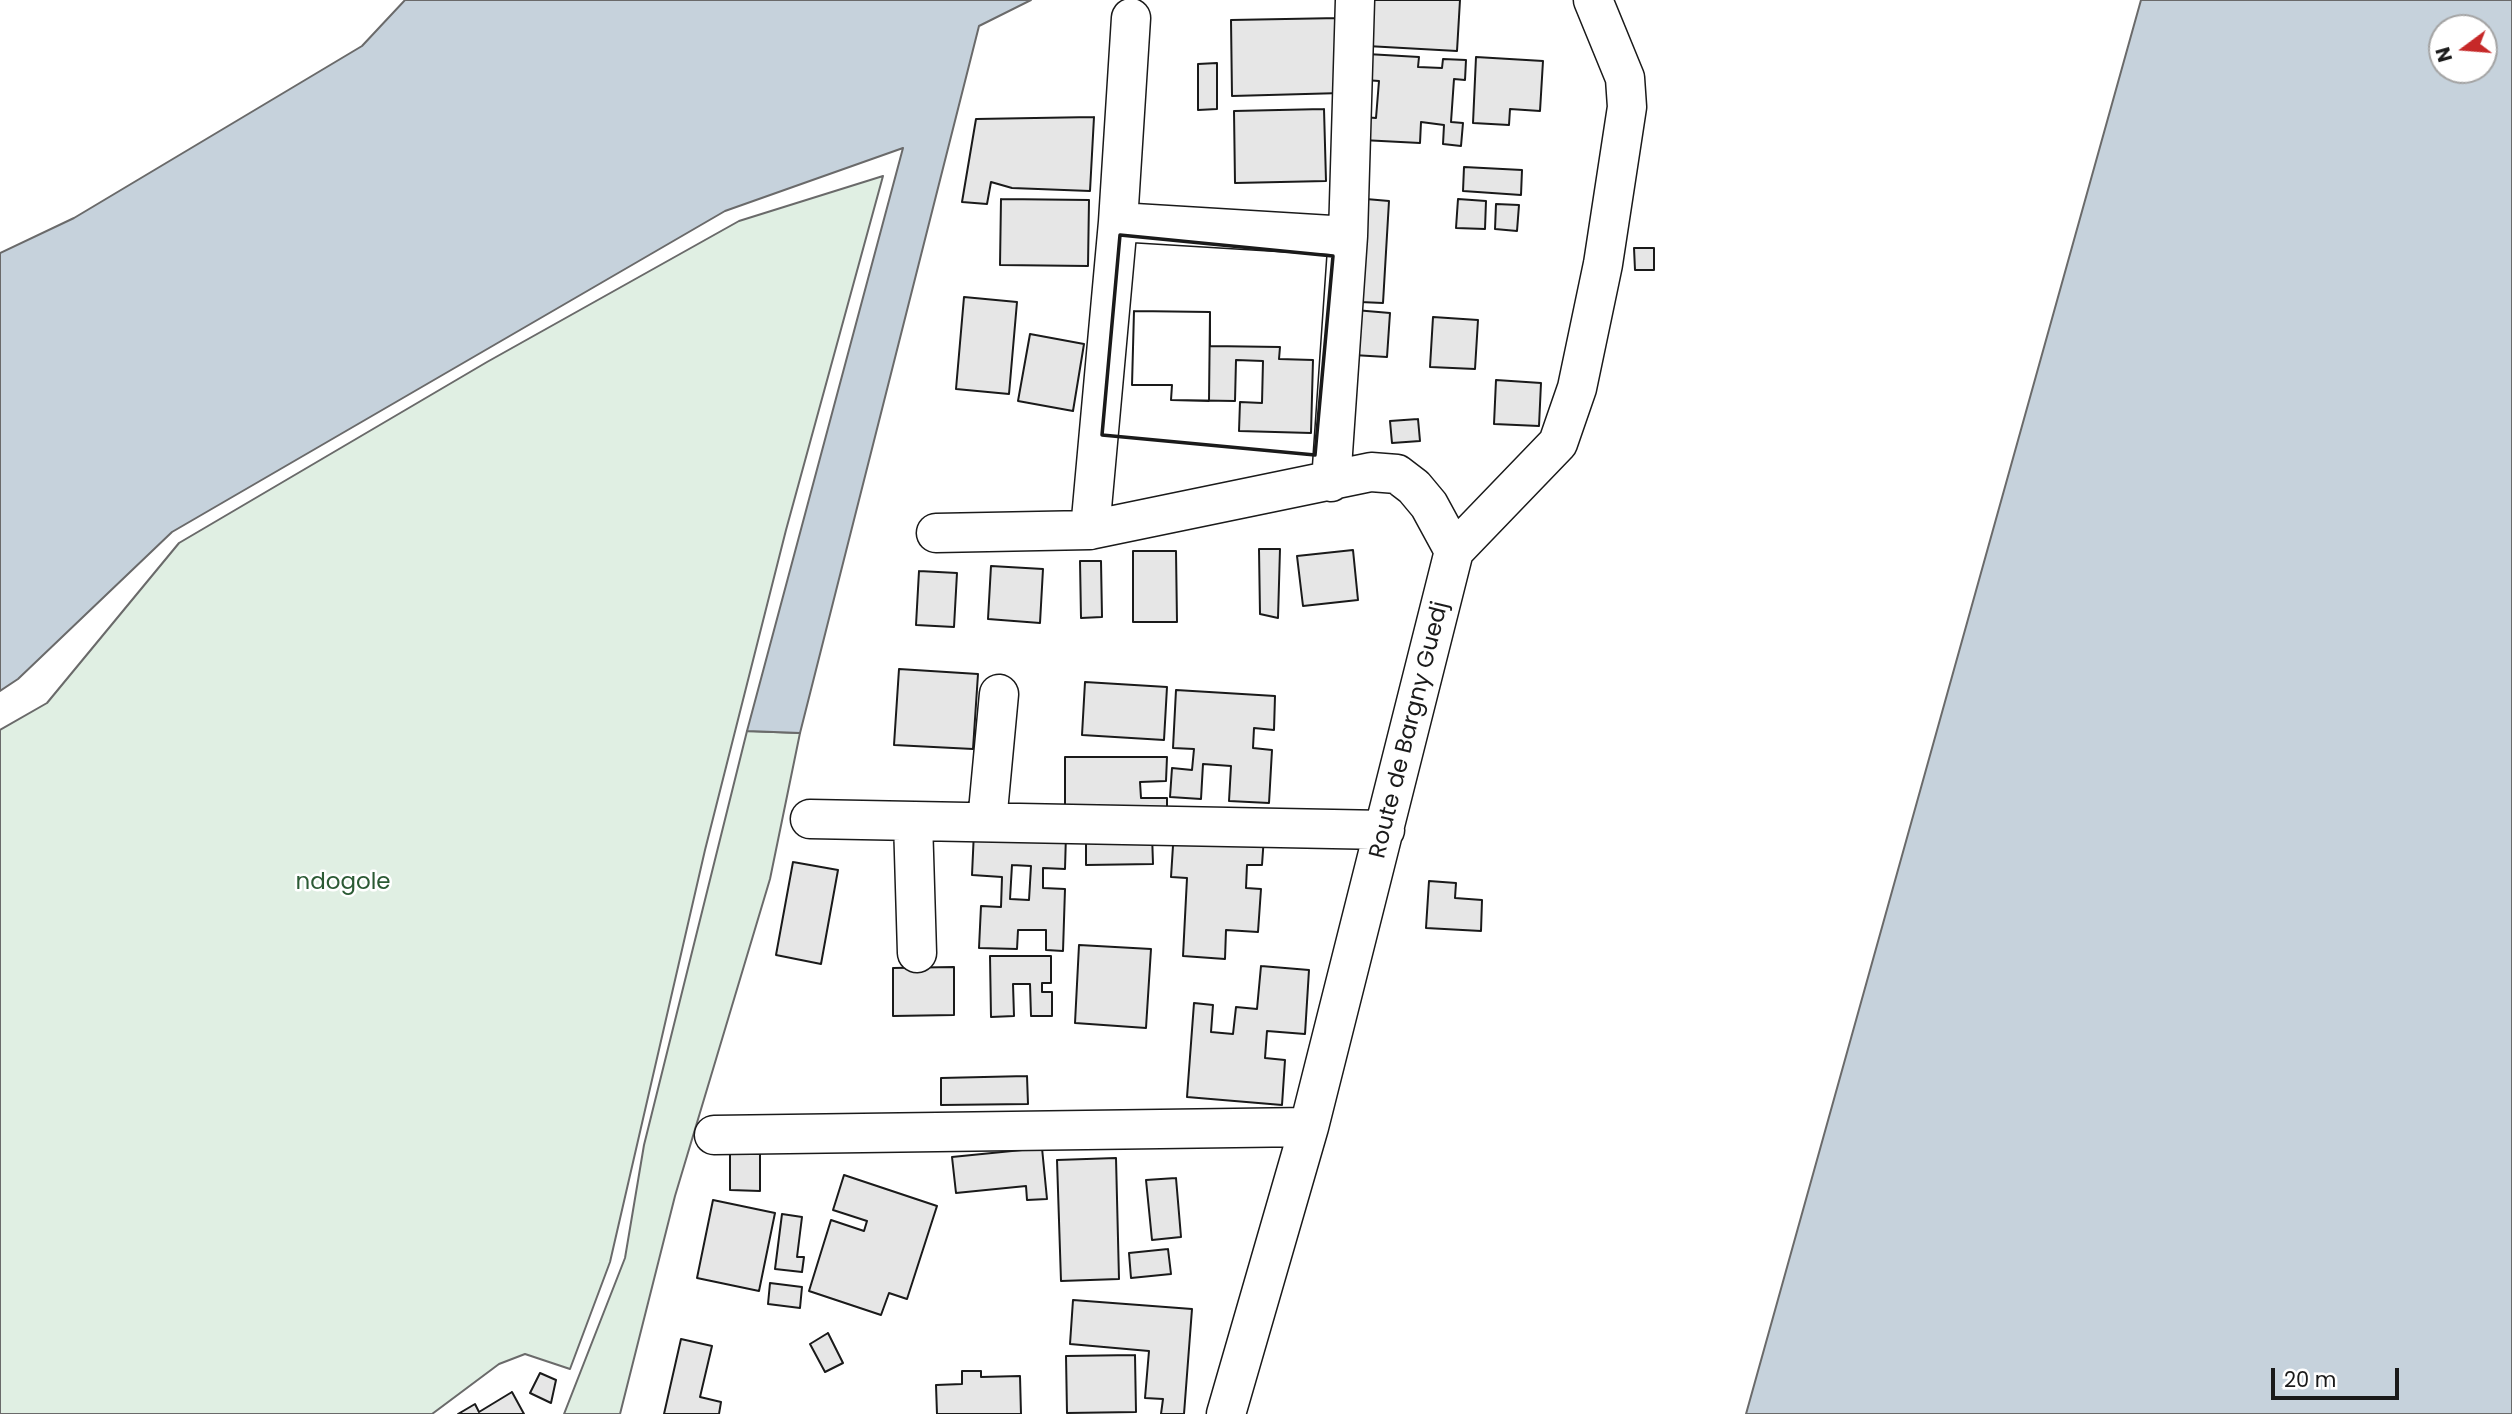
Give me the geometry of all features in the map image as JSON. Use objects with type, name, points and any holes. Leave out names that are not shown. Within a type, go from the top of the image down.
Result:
[{"type":"street","points":[[1331,482],[1348,236],[1355,0]]},
{"type":"street","points":[[936,533],[1090,530],[1371,472],[1397,474],[1414,487],[1429,505],[1454,551],[1558,443],[1577,388],[1603,264],[1626,128],[1625,78],[1593,0]]},
{"type":"street","points":[[1090,530],[1118,222],[1130,18]]},
{"type":"street","points":[[1118,222],[1348,236]]},
{"type":"street","name":"Route de Bargny Guedj","points":[[1226,1414],[1309,1127],[1454,551]]},
{"type":"street","points":[[987,822],[999,694]]},
{"type":"street","points":[[810,820],[1385,830]]},
{"type":"street","points":[[913,821],[917,953]]},
{"type":"street","points":[[714,1135],[1309,1127]]},
{"type":"green space","name":"ndogole","points":[[883,176],[786,530],[705,850],[610,1262],[570,1369],[525,1354],[499,1364],[432,1414],[0,1414],[0,730],[47,703],[179,543],[487,362],[739,221]]},
{"type":"green space","points":[[747,731],[800,733],[770,879],[675,1196],[620,1414],[564,1414],[625,1258],[644,1145]]},
{"type":"shaded area","points":[[405,0],[1031,0],[979,26],[800,733],[747,731],[903,148],[725,211],[172,532],[18,679],[0,691],[0,253],[74,218],[362,46]]},
{"type":"shaded area","points":[[2141,0],[2512,0],[2512,1414],[1746,1414]]},
{"type":"building","points":[[1370,0],[1460,0],[1457,51],[1367,46]]},
{"type":"building","points":[[1340,18],[1342,93],[1232,96],[1231,20]]},
{"type":"building","points":[[1367,54],[1419,57],[1418,67],[1442,68],[1443,59],[1466,60],[1465,80],[1454,79],[1451,122],[1463,123],[1461,146],[1443,144],[1444,125],[1421,122],[1420,143],[1362,140],[1363,117],[1376,118],[1379,81],[1365,80]]},
{"type":"building","points":[[1476,57],[1543,61],[1540,111],[1510,109],[1509,125],[1473,123]]},
{"type":"building","points":[[1217,63],[1217,109],[1198,110],[1198,64]]},
{"type":"building","points":[[1324,109],[1326,181],[1235,183],[1234,111]]},
{"type":"building","points":[[1094,117],[1090,191],[1012,188],[991,182],[987,204],[962,202],[976,119]]},
{"type":"building","points":[[1464,167],[1522,170],[1521,195],[1463,191]]},
{"type":"building","points":[[1001,199],[1089,200],[1088,266],[1000,265]]},
{"type":"building","points":[[1366,199],[1389,201],[1383,303],[1360,302]]},
{"type":"building","points":[[1458,199],[1486,201],[1485,229],[1456,228]]},
{"type":"building","points":[[1496,204],[1519,205],[1517,231],[1495,229]]},
{"type":"building","points":[[1634,248],[1654,248],[1654,270],[1635,270]]},
{"type":"building","points":[[964,297],[1017,302],[1009,394],[956,389]]},
{"type":"building","points":[[1355,310],[1390,313],[1387,357],[1353,355]]},
{"type":"building","points":[[1134,311],[1210,312],[1210,346],[1280,347],[1279,359],[1313,360],[1311,433],[1239,431],[1240,402],[1262,403],[1263,361],[1236,360],[1235,401],[1171,400],[1172,385],[1132,385]]},
{"type":"building","points":[[1134,311],[1210,312],[1209,401],[1171,400],[1172,385],[1132,385]]},
{"type":"building","points":[[1433,317],[1478,320],[1475,369],[1430,367]]},
{"type":"building","points":[[1030,334],[1084,344],[1073,411],[1018,401]]},
{"type":"building","points":[[1496,380],[1541,383],[1539,426],[1494,424]]},
{"type":"building","points":[[1418,419],[1420,441],[1392,443],[1390,421]]},
{"type":"building","points":[[1259,549],[1280,549],[1278,618],[1260,614]]},
{"type":"building","points":[[1353,550],[1358,600],[1303,606],[1297,556]]},
{"type":"building","points":[[1133,551],[1176,551],[1177,622],[1133,622]]},
{"type":"building","points":[[1080,561],[1101,561],[1102,617],[1081,618]]},
{"type":"building","points":[[991,566],[1043,569],[1040,623],[988,619]]},
{"type":"building","points":[[919,571],[957,573],[954,627],[916,625]]},
{"type":"building","points":[[899,669],[978,674],[973,749],[894,745]]},
{"type":"building","points":[[1085,682],[1167,687],[1164,740],[1082,735]]},
{"type":"building","points":[[1176,690],[1275,696],[1274,730],[1254,728],[1253,748],[1272,750],[1269,803],[1229,801],[1231,766],[1203,764],[1201,799],[1170,797],[1172,768],[1192,770],[1194,749],[1173,748]]},
{"type":"building","points":[[1065,757],[1167,757],[1166,781],[1140,782],[1141,798],[1167,798],[1167,814],[1065,814]]},
{"type":"building","points":[[1174,830],[1264,836],[1262,865],[1247,865],[1246,888],[1261,889],[1258,932],[1226,930],[1225,959],[1183,956],[1187,878],[1171,877]]},
{"type":"building","points":[[974,831],[1066,834],[1065,869],[1043,868],[1043,888],[1065,889],[1063,951],[1046,950],[1046,930],[1018,930],[1017,949],[979,948],[981,906],[1001,907],[1002,877],[972,875]],"holes":[[[1012,865],[1031,866],[1029,900],[1010,899]]]},
{"type":"building","points":[[1152,834],[1153,864],[1086,865],[1086,835]]},
{"type":"building","points":[[793,862],[838,870],[821,964],[776,955]]},
{"type":"building","points":[[1429,881],[1456,883],[1455,898],[1482,900],[1481,931],[1426,928]]},
{"type":"building","points":[[1079,945],[1151,949],[1146,1028],[1075,1023]]},
{"type":"building","points":[[990,956],[1051,956],[1051,983],[1042,983],[1042,992],[1052,992],[1052,1016],[1031,1016],[1030,984],[1013,984],[1014,1016],[991,1017]]},
{"type":"building","points":[[1261,966],[1309,970],[1305,1034],[1267,1031],[1265,1058],[1285,1060],[1282,1105],[1187,1097],[1194,1003],[1213,1005],[1211,1032],[1233,1034],[1236,1007],[1257,1009]]},
{"type":"building","points":[[954,967],[954,1015],[893,1016],[893,968]]},
{"type":"building","points":[[1027,1076],[1028,1104],[941,1105],[941,1078]]},
{"type":"building","points":[[1042,1148],[1047,1199],[1027,1200],[1026,1186],[956,1193],[952,1157]]},
{"type":"building","points":[[730,1153],[760,1154],[760,1191],[730,1190]]},
{"type":"building","points":[[1116,1158],[1119,1279],[1061,1281],[1057,1160]]},
{"type":"building","points":[[844,1175],[937,1206],[907,1299],[889,1293],[881,1315],[809,1291],[831,1220],[864,1231],[867,1221],[833,1210]]},
{"type":"building","points":[[1176,1178],[1181,1237],[1152,1240],[1146,1180]]},
{"type":"building","points":[[713,1200],[775,1213],[759,1291],[697,1278]]},
{"type":"building","points":[[782,1214],[802,1217],[797,1257],[804,1257],[802,1272],[775,1269]]},
{"type":"building","points":[[1168,1249],[1171,1274],[1131,1278],[1129,1253]]},
{"type":"building","points":[[770,1283],[802,1287],[800,1308],[768,1304]]},
{"type":"building","points":[[1073,1300],[1192,1309],[1184,1414],[1161,1414],[1163,1399],[1145,1398],[1149,1351],[1070,1344]]},
{"type":"building","points":[[828,1333],[843,1363],[825,1372],[810,1344]]},
{"type":"building","points":[[681,1339],[712,1346],[700,1397],[721,1402],[719,1414],[664,1414]]},
{"type":"building","points":[[1135,1355],[1136,1412],[1067,1413],[1066,1356]]},
{"type":"building","points":[[962,1371],[981,1371],[981,1377],[1020,1376],[1021,1414],[937,1414],[936,1385],[962,1384]]},
{"type":"building","points":[[540,1373],[556,1380],[551,1403],[530,1393]]},
{"type":"building","points":[[512,1392],[524,1414],[458,1414],[475,1404],[479,1412]]},
{"type":"wall","points":[[1120,235],[1333,256],[1315,455],[1102,435],[1120,235]]}]
